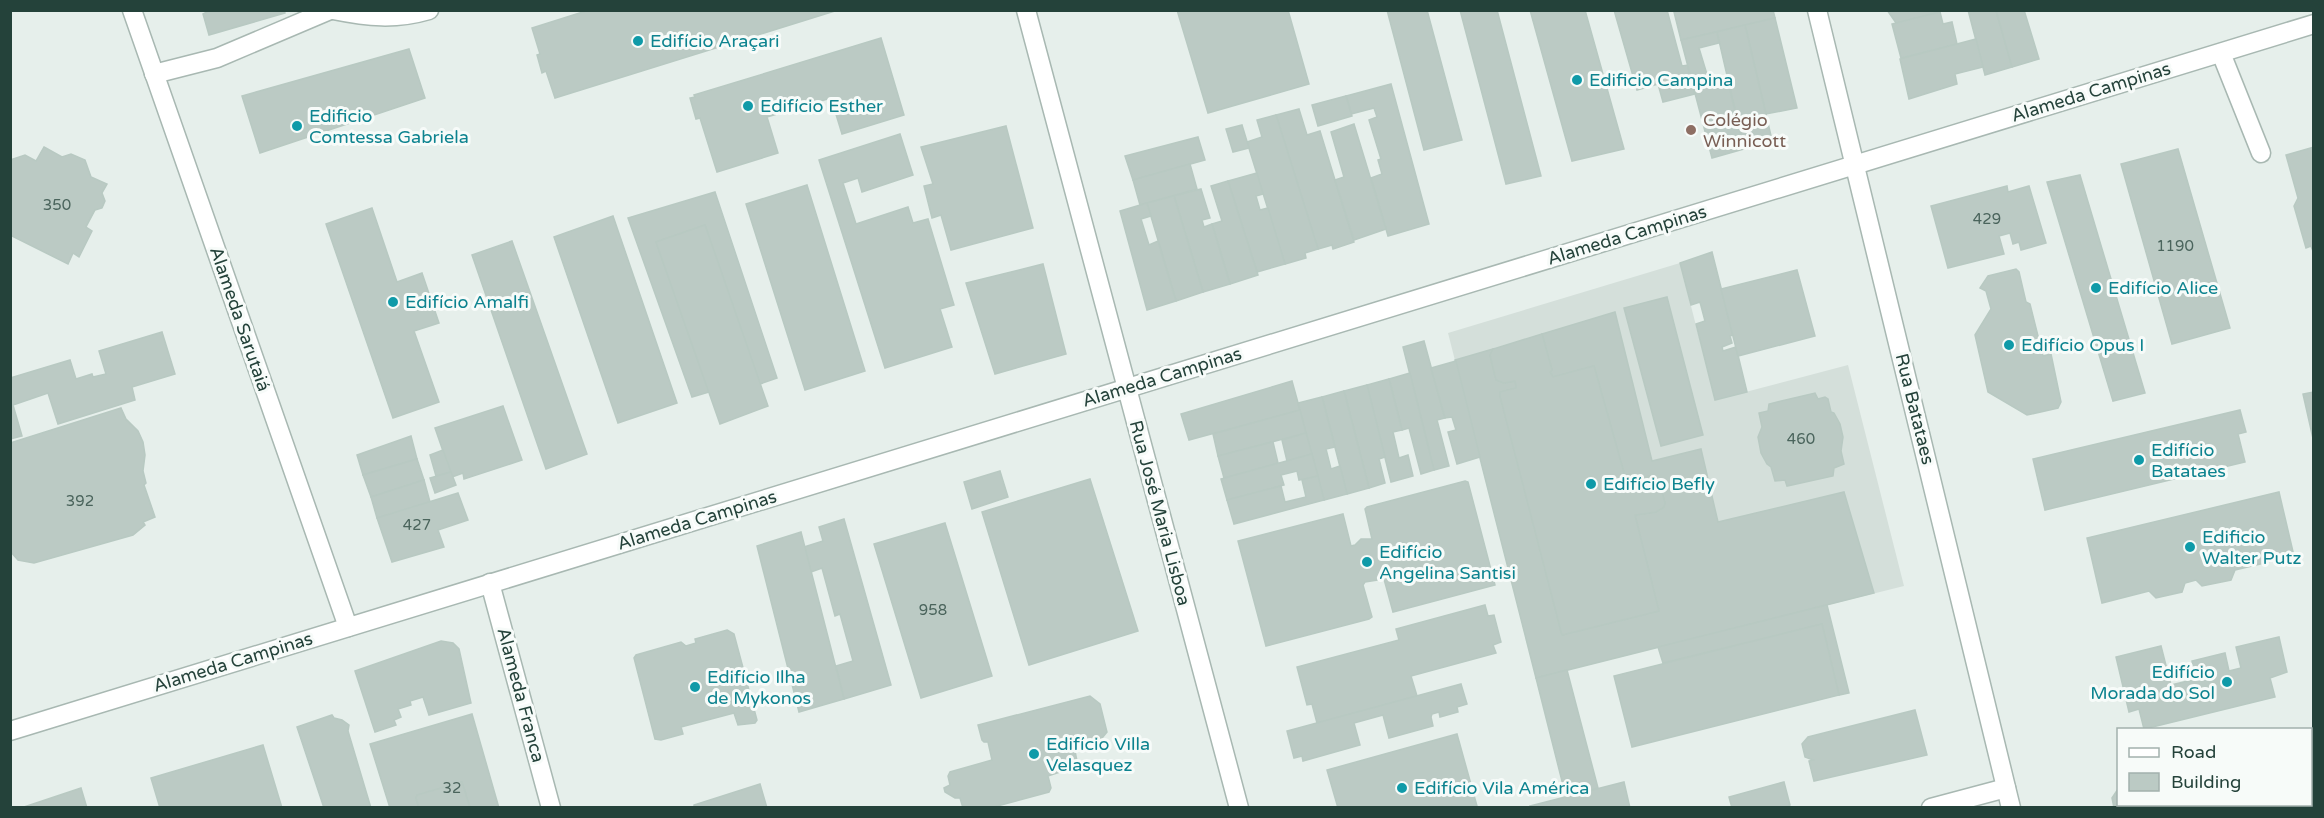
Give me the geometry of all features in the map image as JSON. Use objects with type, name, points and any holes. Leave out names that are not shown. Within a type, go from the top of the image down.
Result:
[{"type":"street","name":"Alameda Sarutaiá","points":[[132,10],[348,627]]},
{"type":"street","points":[[154,74],[218,58],[332,10],[367,17],[407,17],[429,10]]},
{"type":"street","name":"Rua José Maria Lisboa","points":[[1026,10],[1239,807]]},
{"type":"street","name":"Rua Batataes","points":[[1817,10],[1857,164],[2011,807]]},
{"type":"street","name":"Alameda Campinas","points":[[10,731],[2313,24]]},
{"type":"street","points":[[2221,52],[2261,153]]},
{"type":"street","name":"Alameda Franca","points":[[490,583],[551,807]]},
{"type":"street","points":[[1931,807],[2007,788]]},
{"type":"shaded area","points":[[1680,263],[1715,400],[1848,365],[1904,586],[1536,678],[1448,333]]},
{"type":"building","points":[[206,10],[284,10],[285,13],[209,35],[203,14],[207,12]]},
{"type":"building","name":"Edifício Araçari","points":[[589,10],[838,10],[555,98],[546,71],[542,73],[537,55],[540,54],[532,28]]},
{"type":"building","points":[[1177,10],[1288,10],[1309,84],[1208,113]]},
{"type":"building","points":[[1387,10],[1427,10],[1462,140],[1424,150]]},
{"type":"building","points":[[1460,10],[1497,10],[1541,176],[1506,184]]},
{"type":"building","name":"Edificio Campina","points":[[1530,10],[1585,10],[1624,149],[1572,161]]},
{"type":"building","points":[[1614,10],[1667,10],[1682,66],[1688,65],[1695,94],[1663,102],[1658,84],[1637,90]]},
{"type":"building","points":[[1681,10],[1773,10],[1775,18],[1681,40],[1674,12]]},
{"type":"building","points":[[1887,10],[1940,10],[1940,12],[1896,23]]},
{"type":"building","points":[[1968,10],[1996,10],[2012,67],[1985,75]]},
{"type":"building","points":[[1996,10],[2024,10],[2039,59],[2012,67]]},
{"type":"building","points":[[1940,12],[1943,24],[1952,22],[1957,44],[1901,58],[1892,24]]},
{"type":"building","points":[[1775,18],[1797,108],[1766,114],[1745,25]]},
{"type":"building","points":[[1745,25],[1772,140],[1744,149],[1717,32]]},
{"type":"building","points":[[1717,32],[1719,43],[1699,48],[1709,81],[1727,77],[1744,149],[1712,158],[1681,40]]},
{"type":"building","name":"Edifício Esther","points":[[881,38],[904,115],[842,134],[831,98],[767,117],[778,153],[717,172],[700,118],[696,119],[690,98]]},
{"type":"building","points":[[1976,39],[1983,67],[1955,74],[1957,84],[1909,99],[1900,59]]},
{"type":"building","name":"Edificio Comtessa Gabriela","points":[[409,49],[425,98],[260,153],[242,96]]},
{"type":"building","points":[[1391,84],[1429,224],[1388,236],[1371,178],[1382,174],[1378,160],[1381,159],[1369,120],[1377,117],[1374,108],[1351,114],[1346,96]]},
{"type":"building","points":[[1346,96],[1352,116],[1318,126],[1312,105]]},
{"type":"building","points":[[1299,109],[1307,135],[1320,131],[1354,242],[1333,249],[1332,245],[1318,249],[1276,115]]},
{"type":"building","points":[[1276,115],[1318,249],[1305,253],[1306,258],[1285,264],[1247,142],[1262,137],[1257,120]]},
{"type":"building","points":[[1354,124],[1386,229],[1354,240],[1335,180],[1344,177],[1331,132]]},
{"type":"building","points":[[1242,125],[1249,148],[1233,152],[1226,129]]},
{"type":"building","points":[[1006,126],[1033,228],[951,250],[941,215],[932,218],[924,186],[933,184],[921,147]]},
{"type":"building","points":[[900,134],[913,175],[862,192],[858,178],[843,183],[856,224],[908,207],[913,223],[928,219],[954,305],[940,309],[952,347],[885,368],[819,160]]},
{"type":"building","points":[[1198,137],[1205,160],[1133,180],[1125,156]]},
{"type":"building","points":[[44,147],[62,157],[71,154],[85,160],[91,177],[107,184],[102,193],[105,201],[102,208],[95,210],[86,227],[92,231],[79,257],[73,253],[68,264],[10,235],[10,160],[25,155],[36,161]]},
{"type":"building","points":[[2314,147],[2314,254],[2311,246],[2306,248],[2294,206],[2298,198],[2286,155]]},
{"type":"building","points":[[2178,149],[2230,328],[2172,344],[2121,164]]},
{"type":"building","points":[[1190,164],[1197,189],[1140,205],[1133,180]]},
{"type":"building","points":[[1257,173],[1263,194],[1256,196],[1260,210],[1268,208],[1285,264],[1257,272],[1228,181]]},
{"type":"building","name":"Edifício Alice","points":[[2080,175],[2145,393],[2113,401],[2047,182]]},
{"type":"building","points":[[1228,181],[1258,275],[1230,284],[1212,224],[1222,221],[1211,186]]},
{"type":"building","points":[[807,185],[865,371],[805,390],[746,204]]},
{"type":"building","points":[[2007,186],[2008,192],[2029,186],[2046,243],[2021,250],[2019,242],[2013,244],[2010,233],[1999,236],[2004,254],[1948,268],[1931,206]]},
{"type":"building","points":[[1201,189],[1210,218],[1202,220],[1204,227],[1212,224],[1230,284],[1203,292],[1174,196]]},
{"type":"building","points":[[715,192],[777,378],[760,384],[705,225],[656,242],[709,392],[692,397],[628,218]]},
{"type":"building","points":[[1174,196],[1203,292],[1176,301],[1147,203]]},
{"type":"building","points":[[1147,203],[1151,216],[1141,219],[1149,245],[1158,241],[1176,301],[1147,310],[1120,211]]},
{"type":"building","name":"Edifício Amalfi","points":[[372,208],[397,282],[422,273],[439,323],[414,331],[439,402],[393,418],[326,224]]},
{"type":"building","points":[[613,216],[677,403],[618,423],[554,237]]},
{"type":"building","points":[[705,225],[768,406],[720,424],[656,242]]},
{"type":"building","points":[[512,241],[587,454],[546,469],[472,255]]},
{"type":"building","points":[[1712,252],[1733,335],[1730,336],[1732,343],[1722,347],[1723,351],[1736,347],[1747,392],[1715,400],[1696,324],[1705,321],[1700,302],[1691,305],[1680,263]]},
{"type":"building","points":[[1043,264],[1066,354],[995,374],[966,283]]},
{"type":"building","name":"Edifício Opus I","points":[[2016,269],[2019,272],[2026,302],[2030,304],[2043,356],[2051,354],[2061,402],[2058,408],[2027,415],[1988,392],[1975,335],[1991,309],[1986,291],[1980,288],[1988,276]]},
{"type":"building","points":[[1797,270],[1815,336],[1738,356],[1721,289]]},
{"type":"building","points":[[1667,297],[1703,435],[1661,446],[1624,308]]},
{"type":"building","points":[[1615,312],[1652,461],[1701,449],[1718,522],[1844,492],[1874,593],[1536,678],[1455,360],[1493,349],[1490,355],[1496,380],[1504,383],[1515,381],[1516,388],[1500,392],[1500,396],[1562,635],[1659,611],[1635,515],[1656,512],[1664,507],[1659,482],[1649,476],[1628,482],[1626,480],[1594,366],[1553,377],[1542,334]]},
{"type":"building","points":[[162,332],[175,374],[132,387],[135,400],[58,424],[48,393],[13,405],[22,436],[10,439],[10,378],[70,360],[76,379],[92,374],[93,377],[106,374],[99,351]]},
{"type":"building","name":"Edifício Befly","points":[[1542,334],[1553,377],[1594,366],[1626,480],[1628,482],[1653,477],[1659,482],[1665,503],[1664,507],[1656,512],[1635,515],[1659,611],[1562,635],[1500,396],[1500,392],[1516,388],[1515,381],[1504,383],[1496,380],[1490,355],[1493,349]]},
{"type":"building","points":[[1424,341],[1445,418],[1437,420],[1449,466],[1434,470],[1403,347]]},
{"type":"building","points":[[1456,361],[1480,457],[1457,464],[1448,432],[1456,430],[1452,417],[1445,418],[1431,368]]},
{"type":"building","points":[[1410,373],[1434,470],[1421,474],[1409,428],[1402,430],[1389,379]]},
{"type":"building","points":[[1389,379],[1402,430],[1393,432],[1399,458],[1408,455],[1413,476],[1391,482],[1367,385]]},
{"type":"building","points":[[1292,381],[1300,410],[1189,440],[1181,414]]},
{"type":"building","points":[[1367,385],[1385,457],[1379,459],[1385,483],[1369,488],[1344,391]]},
{"type":"building","points":[[1344,391],[1369,488],[1347,494],[1322,397]]},
{"type":"building","points":[[2314,392],[2314,443],[2303,394]]},
{"type":"building","points":[[1815,393],[1818,399],[1825,397],[1828,399],[1831,412],[1840,424],[1844,464],[1834,468],[1833,476],[1787,486],[1785,480],[1775,481],[1771,467],[1761,453],[1758,437],[1762,427],[1759,413],[1768,411],[1769,404]]},
{"type":"building","points":[[1322,397],[1335,447],[1326,449],[1331,469],[1340,466],[1347,494],[1324,500],[1298,403]]},
{"type":"building","points":[[503,406],[522,460],[464,479],[463,473],[452,477],[435,428]]},
{"type":"building","points":[[121,408],[143,442],[145,455],[143,471],[146,483],[144,485],[155,517],[143,522],[145,525],[133,535],[34,563],[18,560],[10,551],[10,443]]},
{"type":"building","points":[[1300,410],[1306,433],[1218,456],[1213,434]]},
{"type":"building","name":"Edifício Batataes","points":[[2240,410],[2246,432],[2238,434],[2245,462],[2045,510],[2033,459]]},
{"type":"building","points":[[1306,433],[1312,454],[1287,461],[1282,440]]},
{"type":"building","points":[[411,436],[417,459],[363,475],[357,455]]},
{"type":"building","points":[[1273,442],[1278,463],[1224,478],[1218,456]]},
{"type":"building","points":[[443,450],[451,472],[436,476],[430,455]]},
{"type":"building","points":[[1312,454],[1318,476],[1299,480],[1297,471],[1281,475],[1284,485],[1227,500],[1221,479]]},
{"type":"building","points":[[417,459],[424,480],[371,497],[363,475]]},
{"type":"building","points":[[1000,471],[1008,497],[972,509],[964,482]]},
{"type":"building","points":[[451,472],[456,485],[435,493],[430,478]]},
{"type":"building","points":[[1318,476],[1324,500],[1234,524],[1227,500],[1281,486],[1285,502],[1306,497],[1302,480]]},
{"type":"building","points":[[1090,479],[1138,631],[1029,665],[982,512]]},
{"type":"building","points":[[424,480],[430,502],[377,518],[371,497]]},
{"type":"building","name":"Edifício Angelina Santisi","points":[[1468,482],[1495,585],[1393,612],[1384,579],[1365,582],[1363,585],[1372,617],[1369,619],[1266,646],[1238,541],[1343,514],[1351,546],[1355,545],[1361,539],[1372,539],[1365,509],[1367,507]]},
{"type":"building","name":"Edificio Walter Putz","points":[[2279,492],[2294,556],[2235,570],[2231,580],[2202,586],[2196,580],[2185,583],[2182,592],[2156,598],[2149,591],[2102,603],[2087,538]]},
{"type":"building","points":[[458,493],[468,520],[438,530],[444,547],[392,562],[377,518]]},
{"type":"building","points":[[844,519],[891,685],[844,699],[836,666],[853,661],[840,614],[835,616],[822,568],[811,572],[804,547],[823,541],[819,527]]},
{"type":"building","points":[[945,523],[992,676],[921,698],[874,544]]},
{"type":"building","points":[[801,532],[844,699],[799,712],[757,546]]},
{"type":"building","points":[[1485,605],[1488,616],[1494,615],[1501,642],[1493,645],[1496,653],[1411,676],[1417,696],[1317,723],[1312,704],[1307,705],[1297,667],[1399,640],[1396,629]]},
{"type":"building","points":[[1827,605],[1849,693],[1839,695],[1822,624],[1663,663],[1658,647]]},
{"type":"building","points":[[1822,624],[1839,695],[1632,747],[1614,676]]},
{"type":"building","name":"Edifício Ilha de Mykonos","points":[[727,630],[734,634],[757,720],[755,723],[738,725],[734,713],[681,727],[683,734],[661,740],[655,739],[634,658],[636,655],[681,642],[686,646],[696,643],[695,639]]},
{"type":"building","name":"Edifício Morada do Sol","points":[[2279,637],[2287,672],[2270,678],[2275,697],[2148,728],[2144,728],[2139,709],[2129,712],[2116,657],[2161,646],[2171,685],[2196,679],[2192,661],[2225,653],[2229,671],[2241,668],[2236,647]]},
{"type":"building","points":[[441,641],[453,643],[459,649],[471,703],[429,715],[423,697],[410,701],[411,705],[398,709],[401,717],[394,720],[396,725],[375,732],[355,671]]},
{"type":"building","points":[[1567,670],[1598,788],[1566,797],[1536,678]]},
{"type":"building","points":[[1461,684],[1467,704],[1457,707],[1458,712],[1440,717],[1439,712],[1432,714],[1433,726],[1389,738],[1383,715],[1354,723],[1360,745],[1303,761],[1302,756],[1294,758],[1287,731]]},
{"type":"building","name":"Edifício Villa Velasquez","points":[[1090,696],[1100,704],[1107,732],[1102,738],[1074,746],[1078,766],[1048,776],[1051,788],[1049,792],[990,808],[963,808],[960,798],[955,798],[945,792],[944,788],[950,785],[948,776],[950,772],[992,760],[988,742],[982,740],[978,725]]},
{"type":"building","points":[[1915,710],[1927,755],[1814,781],[1809,761],[1813,760],[1805,757],[1802,744],[1808,737]]},
{"type":"building","points":[[472,714],[499,808],[470,808],[462,782],[417,795],[419,808],[390,808],[370,744]]},
{"type":"building","points":[[332,715],[349,725],[348,731],[371,808],[324,808],[297,727]]},
{"type":"building","name":"Edifício Vila América","points":[[1457,734],[1477,806],[1338,808],[1327,770]]},
{"type":"building","points":[[263,745],[282,808],[160,808],[151,778]]},
{"type":"building","points":[[462,782],[470,808],[419,808],[417,795]]},
{"type":"building","points":[[1624,782],[1630,808],[1531,808],[1530,806]]},
{"type":"building","points":[[1784,782],[1790,805],[1782,808],[1732,808],[1729,797]]},
{"type":"building","points":[[760,784],[767,808],[694,808],[694,805]]},
{"type":"building","points":[[81,788],[87,808],[21,808]]},
{"type":"building","points":[[2117,790],[2117,806],[2264,806],[2264,808],[2114,808],[2112,798]]},
{"type":"place","name":"Edifício Araçari","points":[[638,41]]},
{"type":"place","name":"Edificio Campina","points":[[1577,80]]},
{"type":"place","name":"Edifício Esther","points":[[748,106]]},
{"type":"place","name":"Edificio Comtessa Gabriela","points":[[297,126]]},
{"type":"place","name":"Colégio Winnicott","points":[[1691,130]]},
{"type":"place","name":"Edifício Alice","points":[[2096,288]]},
{"type":"place","name":"Edifício Amalfi","points":[[393,302]]},
{"type":"place","name":"Edifício Opus I","points":[[2009,345]]},
{"type":"place","name":"Edifício Batataes","points":[[2139,460]]},
{"type":"place","name":"Edifício Befly","points":[[1591,484]]},
{"type":"place","name":"Edificio Walter Putz","points":[[2190,547]]},
{"type":"place","name":"Edifício Angelina Santisi","points":[[1367,562]]},
{"type":"place","name":"Edifício Morada do Sol","points":[[2227,682]]},
{"type":"place","name":"Edifício Ilha de Mykonos","points":[[695,687]]},
{"type":"place","name":"Edifício Villa Velasquez","points":[[1034,754]]},
{"type":"place","name":"Edifício Vila América","points":[[1402,788]]}]
